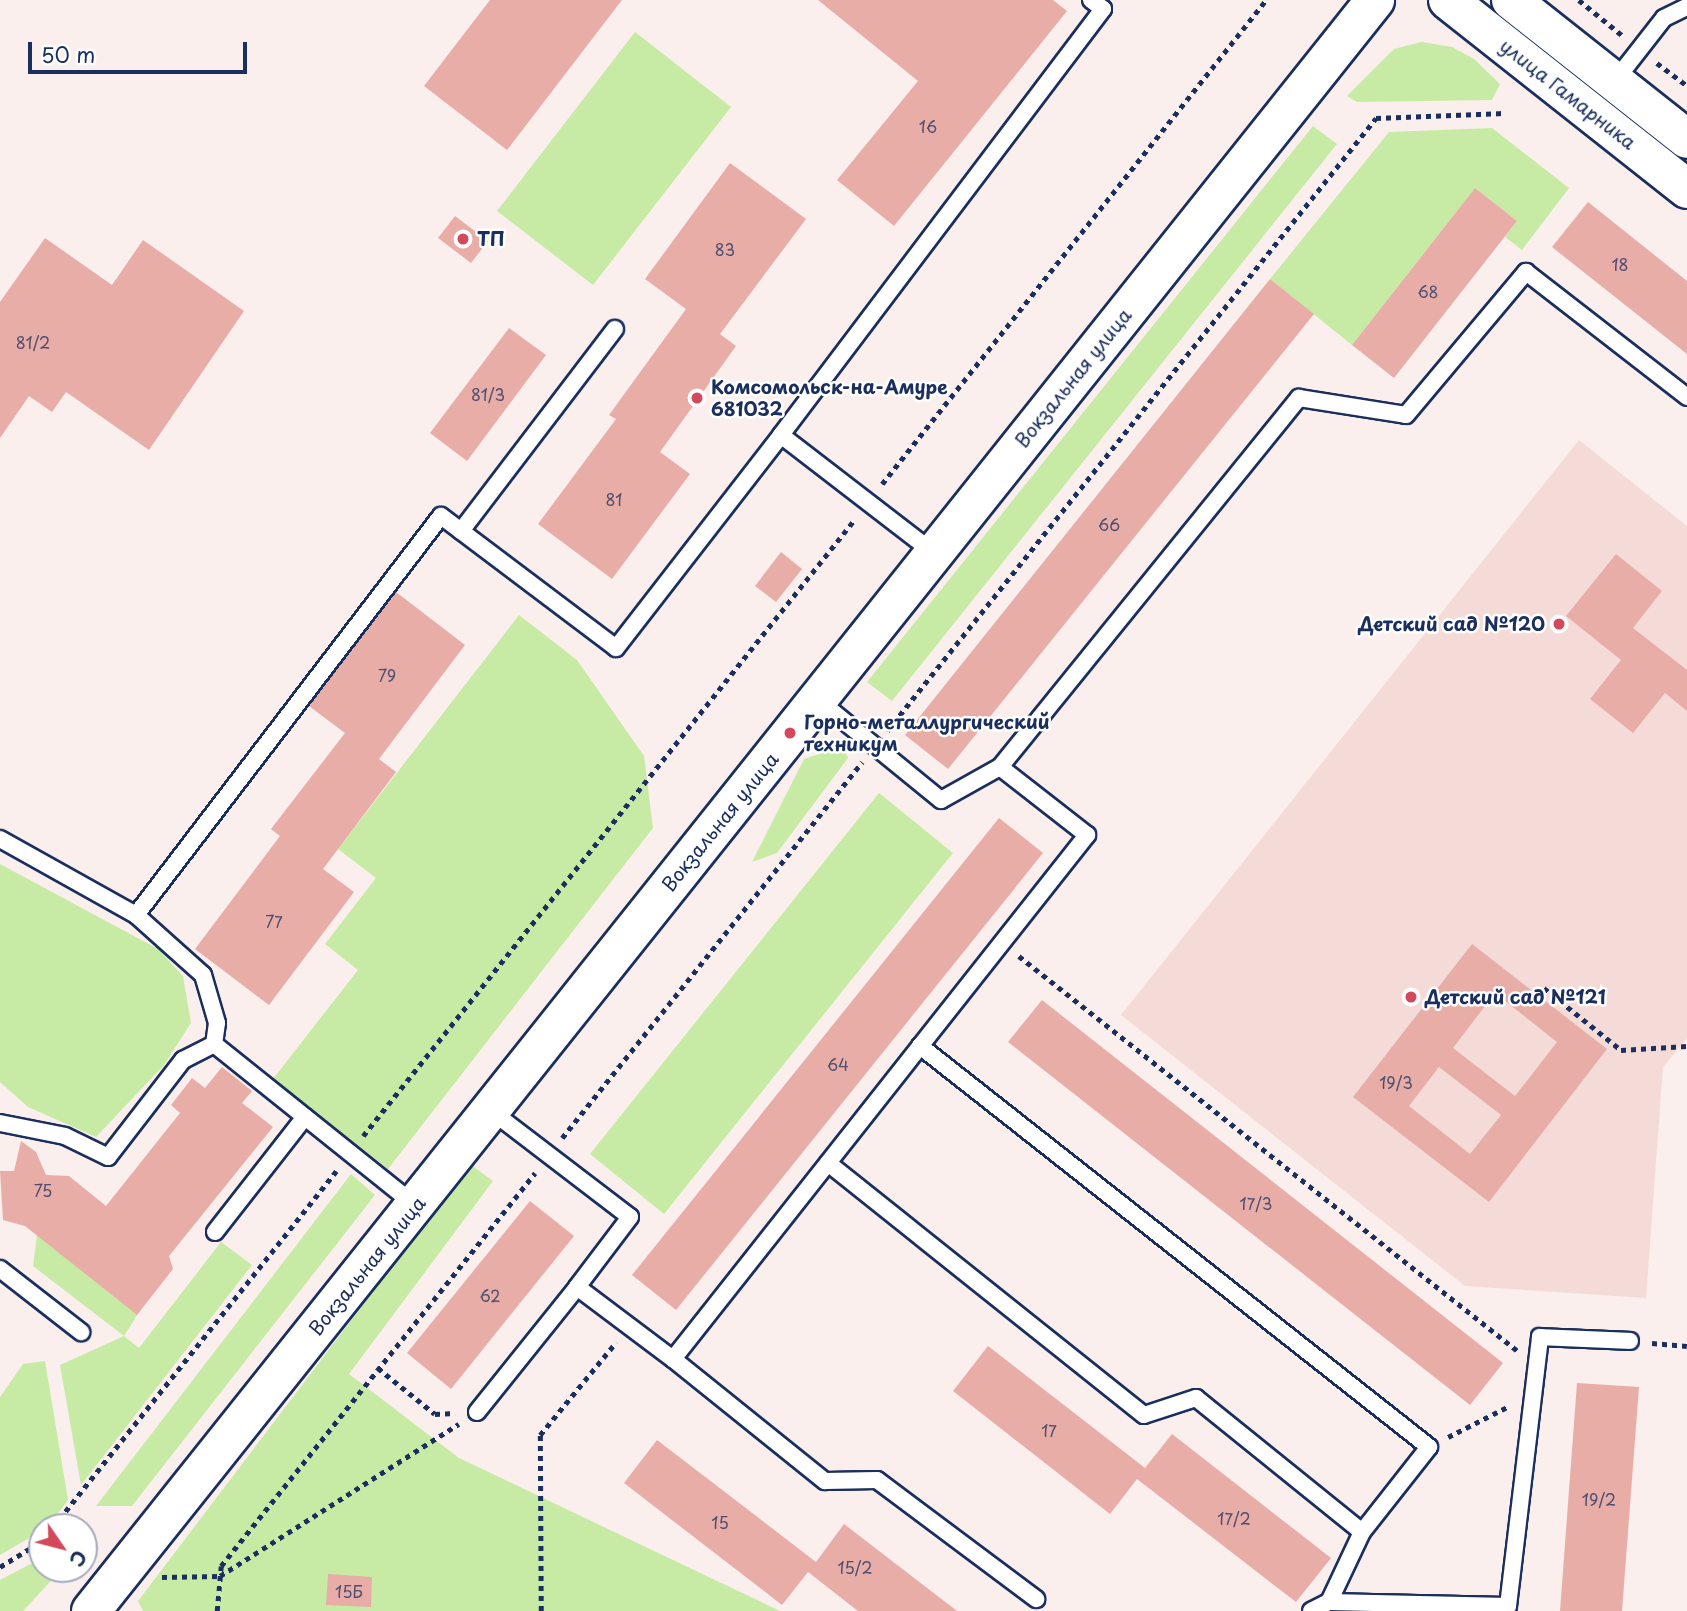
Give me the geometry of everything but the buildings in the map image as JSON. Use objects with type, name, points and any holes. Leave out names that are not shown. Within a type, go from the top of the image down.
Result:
[{"type":"main road","name":"Вокзальная улица","points":[[91,1611],[1375,0]]},
{"type":"main road","name":"улица Гамарника","points":[[1448,0],[1603,97],[1687,139]]},
{"type":"main road","name":"улица Гамарника","points":[[1511,0],[1687,189]]},
{"type":"lane","points":[[136,915],[440,516],[616,648],[781,435],[1103,9],[1091,0]]},
{"type":"lane","points":[[1603,97],[1664,18],[1687,7]]},
{"type":"lane","points":[[817,699],[941,800],[1000,768],[1299,398],[1406,415],[1526,272],[1687,397]]},
{"type":"lane","points":[[461,531],[615,329]]},
{"type":"lane","points":[[781,435],[934,553]]},
{"type":"lane","points":[[673,1359],[1087,835],[1000,768]]},
{"type":"lane","points":[[0,839],[136,915],[203,975],[217,1023],[214,1044]]},
{"type":"lane","points":[[214,1044],[415,1205]]},
{"type":"lane","points":[[0,1123],[65,1136],[108,1157],[183,1060],[214,1044]]},
{"type":"lane","points":[[920,1046],[1429,1447],[1362,1532],[1329,1602]]},
{"type":"lane","points":[[477,1412],[630,1217],[490,1110]]},
{"type":"lane","points":[[215,1232],[306,1117]]},
{"type":"lane","points":[[828,1163],[1144,1415],[1196,1398],[1362,1532]]},
{"type":"lane","points":[[0,1269],[81,1332]]},
{"type":"lane","points":[[577,1287],[673,1359],[825,1481],[877,1480],[1037,1599]]},
{"type":"lane","points":[[1311,1611],[1329,1602],[1508,1606],[1539,1337],[1630,1341]]},
{"type":"path","points":[[65,1513],[1266,0]]},
{"type":"path","points":[[218,1611],[221,1566],[1377,118],[1505,113]]},
{"type":"path","points":[[1002,942],[1511,1351],[1538,1354]]},
{"type":"path","points":[[1544,988],[1621,1050],[1687,1045]]},
{"type":"path","points":[[541,1611],[540,1435],[629,1326]]},
{"type":"path","points":[[1630,1341],[1687,1346]]},
{"type":"path","points":[[379,1368],[435,1414],[477,1412]]},
{"type":"path","points":[[1429,1447],[1532,1395]]},
{"type":"path","points":[[155,1577],[220,1576],[477,1412]]},
{"type":"path","points":[[0,1567],[28,1550]]},
{"type":"shaded area","name":"Детский сад №121","points":[[1579,440],[1687,526],[1687,1038],[1663,1067],[1646,1298],[1465,1286],[1121,1015]]},
{"type":"green space","points":[[635,32],[731,107],[593,285],[497,211]]},
{"type":"green space","points":[[1422,42],[1452,47],[1474,59],[1500,84],[1492,100],[1357,102],[1347,96],[1394,49]]},
{"type":"green space","points":[[1313,126],[1337,144],[892,701],[867,682]]},
{"type":"green space","points":[[1492,128],[1569,188],[1522,250],[1505,237],[1517,221],[1475,188],[1352,345],[1270,279],[1389,132]]},
{"type":"green space","points":[[519,615],[577,660],[644,756],[653,828],[388,1169],[273,1079],[358,970],[325,944],[376,878],[338,849]]},
{"type":"green space","points":[[832,750],[845,752],[848,758],[777,853],[752,862],[804,759]]},
{"type":"green space","points":[[879,793],[953,853],[664,1214],[590,1154]]},
{"type":"green space","points":[[0,864],[158,949],[183,976],[191,1023],[164,1065],[96,1137],[28,1107],[0,1082]]},
{"type":"green space","points":[[470,1164],[493,1181],[349,1374],[459,1458],[780,1611],[143,1611],[138,1601]]},
{"type":"green space","points":[[351,1174],[375,1195],[132,1506],[96,1506]]},
{"type":"green space","points":[[37,1235],[132,1311],[141,1309],[124,1336],[33,1266]]},
{"type":"green space","points":[[221,1242],[252,1265],[81,1485],[60,1365],[124,1336],[139,1348]]},
{"type":"green space","points":[[45,1361],[68,1500],[58,1513],[28,1513],[28,1539],[0,1555],[0,1397],[23,1364]]},
{"type":"green space","points":[[28,1565],[28,1583],[49,1583],[23,1611],[0,1611],[0,1580]]},
{"type":"place","name":"ТП","points":[[463,239]]},
{"type":"place","name":"Комсомольск-на-Амуре 681032","points":[[697,398]]},
{"type":"place","name":"Детский сад №120","points":[[1559,624]]},
{"type":"place","name":"Горно-металлургический техникум","points":[[790,733]]},
{"type":"place","name":"Детский сад №121","points":[[1411,997]]}]
